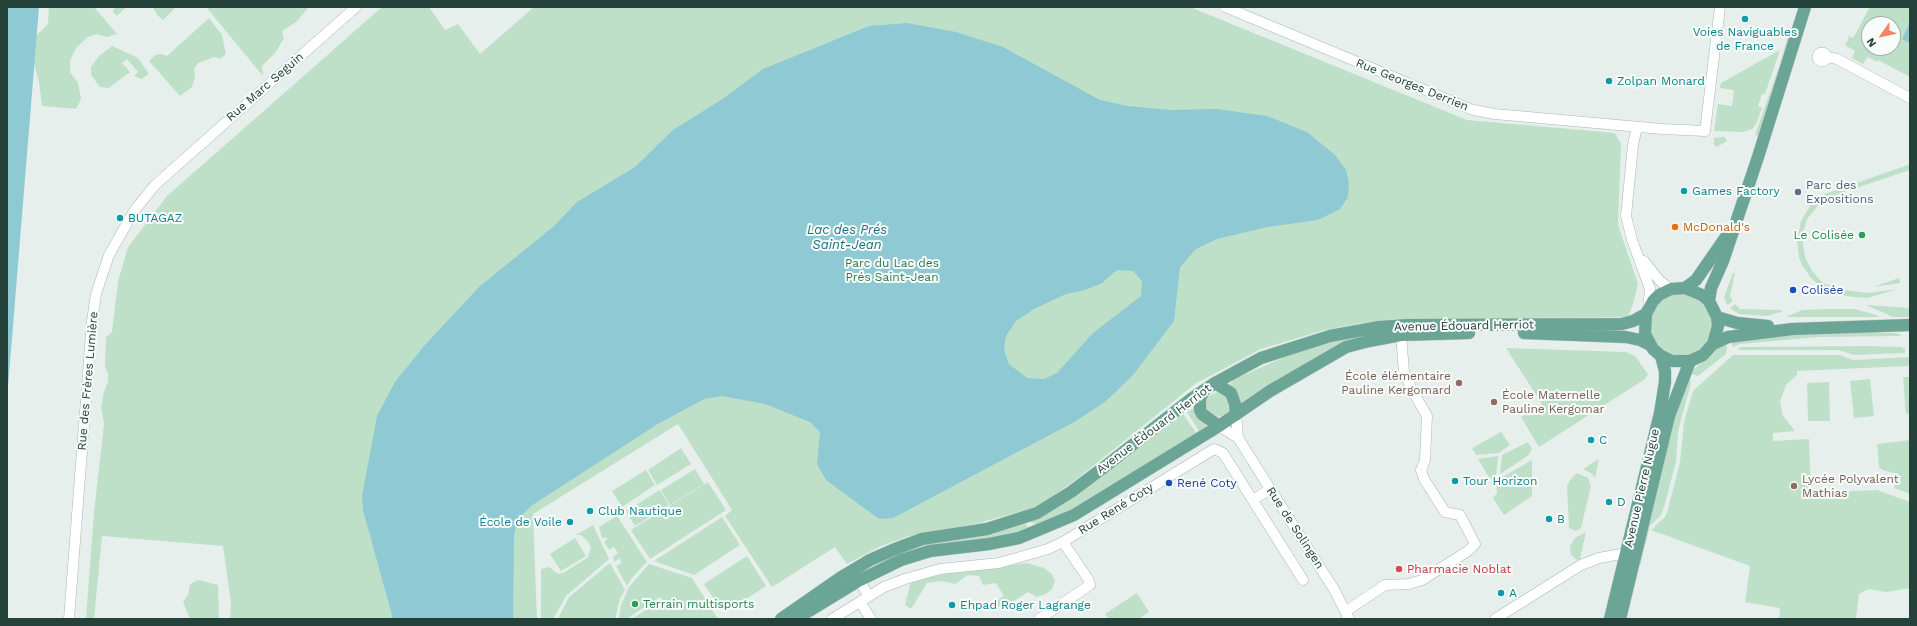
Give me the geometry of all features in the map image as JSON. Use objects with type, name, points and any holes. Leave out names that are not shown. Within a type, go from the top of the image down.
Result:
[{"type":"main road","points":[[1709,301],[1711,288],[1723,261],[1794,47],[1805,7]]},
{"type":"main road","points":[[1685,288],[1696,280],[1734,225]]},
{"type":"main road","points":[[1713,344],[1718,326],[1717,317],[1709,301],[1698,292],[1685,288],[1671,289],[1659,295],[1647,311],[1644,327],[1650,344],[1661,356],[1678,362],[1690,361],[1703,355],[1713,344],[1728,337],[1793,329],[1910,325]]},
{"type":"main road","name":"Avenue Édouard Herriot","points":[[781,619],[840,578],[870,560],[895,549],[922,539],[987,529],[1037,513],[1070,492],[1103,468],[1204,390],[1261,358],[1330,336],[1358,330],[1407,325],[1622,324],[1642,317],[1647,311]]},
{"type":"main road","points":[[1717,317],[1737,323],[1793,329]]},
{"type":"main road","name":"Avenue Édouard Herriot","points":[[796,619],[860,580],[901,560],[930,551],[996,543],[1019,538],[1074,515],[1219,426],[1270,391],[1346,347],[1401,335],[1492,332],[1626,337],[1650,344]]},
{"type":"main road","name":"Avenue Pierre Nugue","points":[[1610,619],[1627,553],[1664,392],[1665,371],[1661,356]]},
{"type":"main road","name":"Avenue Pierre Nugue","points":[[1620,619],[1670,416],[1690,361]]},
{"type":"main road","points":[[1215,383],[1231,393],[1235,404],[1236,415]]},
{"type":"main road","points":[[1204,390],[1200,399],[1200,410],[1202,414],[1219,426]]},
{"type":"street","name":"Rue Marc Seguin","points":[[174,167],[356,7]]},
{"type":"street","name":"Rue Georges Derrien","points":[[1225,7],[1473,110],[1496,114],[1637,127],[1704,131],[1720,7]]},
{"type":"street","points":[[1827,57],[1837,59],[1910,98]]},
{"type":"street","points":[[1637,127],[1633,145],[1626,216],[1632,240],[1650,289],[1647,311]]},
{"type":"street","name":"Rue des Frères Lumière","points":[[69,619],[92,320],[96,294],[109,255],[126,223],[148,193],[174,167]]},
{"type":"street","points":[[1632,240],[1650,271],[1671,289]]},
{"type":"street","points":[[1347,615],[1385,585],[1409,584],[1422,580],[1468,551],[1475,544],[1460,515],[1445,512],[1424,479],[1421,470],[1425,460],[1427,416],[1412,390],[1404,372],[1401,335]]},
{"type":"street","name":"Rue de Solingen","points":[[1236,415],[1238,438]]},
{"type":"street","name":"Rue de Solingen","points":[[1219,426],[1238,438],[1335,591],[1347,615]]},
{"type":"street","name":"Rue René Coty","points":[[832,619],[895,582],[940,569],[999,563],[1042,551],[1063,542],[1214,449],[1223,453],[1303,580]]},
{"type":"street","points":[[1253,500],[1270,489]]},
{"type":"street","points":[[1039,619],[1090,585],[1088,579],[1063,542]]},
{"type":"street","points":[[1496,619],[1581,565],[1599,558],[1627,553]]},
{"type":"street","points":[[860,580],[864,599],[871,619]]},
{"type":"green space","points":[[49,7],[94,7],[117,34],[107,37],[96,34],[88,37],[76,48],[70,61],[70,72],[78,83],[81,99],[76,109],[42,106],[39,82],[34,64],[36,36],[48,24]]},
{"type":"green space","points":[[114,7],[126,7],[117,16],[113,12]]},
{"type":"green space","points":[[153,7],[176,7],[163,20],[157,15]]},
{"type":"green space","points":[[206,7],[309,7],[296,22],[282,31],[284,38],[275,53],[262,66],[263,76]]},
{"type":"green space","name":"Parc du Lac des Prés Saint-Jean","points":[[382,7],[429,7],[445,30],[458,24],[480,54],[534,7],[1190,7],[1467,120],[1615,133],[1621,144],[1618,225],[1638,284],[1628,317],[1394,319],[1360,323],[1321,331],[1261,349],[1195,384],[1078,478],[1042,504],[979,523],[909,536],[881,546],[847,564],[835,547],[772,587],[725,516],[732,510],[678,424],[533,514],[537,619],[230,619],[231,603],[223,546],[102,536],[94,619],[86,619],[94,512],[104,424],[101,407],[108,382],[108,373],[105,367],[106,337],[112,332],[118,281],[128,247],[167,196]]},
{"type":"green space","points":[[1870,7],[1910,7],[1910,77],[1878,60],[1877,62],[1868,57],[1863,64],[1852,58],[1855,51],[1845,45],[1849,38],[1847,37],[1853,38],[1861,23],[1861,56],[1901,56],[1901,16],[1865,16]]},
{"type":"green space","points":[[209,18],[222,35],[226,54],[220,59],[214,57],[198,63],[194,69],[195,76],[192,87],[180,96],[149,61],[156,55],[161,54],[167,56]]},
{"type":"green space","points":[[1795,28],[1761,136],[1755,135],[1781,61],[1788,35]]},
{"type":"green space","points":[[112,46],[138,58],[149,74],[141,79],[134,76],[138,72],[127,59],[122,63],[130,72],[109,88],[100,87],[91,75],[91,67],[99,56]]},
{"type":"green space","points":[[1780,50],[1765,94],[1762,94],[1758,106],[1762,108],[1756,124],[1752,129],[1743,132],[1714,131],[1718,104],[1732,106],[1734,90],[1720,88],[1721,83]]},
{"type":"green space","points":[[1725,137],[1727,141],[1717,147],[1714,145],[1714,138]]},
{"type":"green space","points":[[1910,159],[1910,170],[1835,195],[1821,202],[1807,219],[1802,236],[1805,257],[1812,271],[1823,283],[1843,290],[1869,293],[1897,289],[1868,298],[1839,295],[1818,284],[1811,278],[1802,265],[1799,257],[1797,241],[1801,221],[1810,206],[1825,194],[1908,165]]},
{"type":"green space","points":[[1733,273],[1735,273],[1730,296],[1733,301],[1727,305],[1724,297]]},
{"type":"green space","points":[[1899,278],[1900,283],[1873,287]]},
{"type":"green space","points":[[1675,294],[1687,294],[1703,303],[1710,313],[1712,325],[1710,337],[1703,347],[1687,356],[1675,356],[1664,351],[1655,342],[1650,331],[1650,319],[1655,308],[1664,299]]},
{"type":"green space","points":[[1735,304],[1740,309],[1782,310],[1781,312],[1766,316],[1739,314],[1731,309],[1731,307]]},
{"type":"green space","points":[[1866,305],[1910,308],[1910,317],[1893,317]]},
{"type":"green space","points":[[1855,309],[1879,317],[1786,317],[1802,310]]},
{"type":"green space","points":[[1877,330],[1879,333],[1896,333],[1902,336],[1819,337],[1740,344],[1733,347],[1730,341],[1751,337]]},
{"type":"green space","points":[[1380,332],[1240,403],[1230,384],[1235,379],[1305,348],[1334,338]]},
{"type":"green space","points":[[1725,341],[1727,347],[1726,354],[1698,376],[1689,373],[1711,356]]},
{"type":"green space","points":[[1741,347],[1901,347],[1905,349],[1905,353],[1854,355],[1839,350],[1737,350]]},
{"type":"green space","points":[[1506,348],[1626,352],[1635,356],[1648,374],[1645,379],[1539,447],[1521,417],[1542,404]]},
{"type":"green space","name":"Lycée Polyvalent Mathias","points":[[1733,355],[1840,355],[1853,360],[1910,357],[1910,363],[1908,366],[1797,371],[1797,375],[1786,385],[1780,401],[1783,416],[1795,431],[1773,433],[1773,441],[1809,439],[1811,493],[1877,490],[1910,502],[1910,588],[1886,592],[1869,589],[1864,591],[1859,594],[1856,619],[1779,619],[1780,608],[1745,602],[1750,566],[1651,530],[1664,518],[1667,513],[1680,462],[1684,422],[1693,391]]},
{"type":"green space","points":[[1903,377],[1910,377],[1910,413],[1906,414]]},
{"type":"green space","points":[[1687,378],[1690,379],[1691,383],[1678,431],[1676,462],[1661,515],[1650,526],[1640,566],[1639,563],[1673,417]]},
{"type":"green space","points":[[1870,379],[1874,416],[1854,418],[1850,381]]},
{"type":"green space","points":[[1829,382],[1830,421],[1808,421],[1807,383]]},
{"type":"green space","points":[[1219,391],[1227,396],[1231,405],[1229,413],[1219,417],[1206,411],[1205,401],[1207,397]]},
{"type":"green space","points":[[1194,408],[1206,423],[1206,426],[1199,431],[1187,412]]},
{"type":"green space","points":[[1183,414],[1197,434],[1072,511],[1038,528],[1034,523],[1029,522],[1124,457]]},
{"type":"green space","points":[[1501,432],[1510,445],[1499,453],[1476,455],[1472,448]]},
{"type":"green space","points":[[1910,440],[1910,494],[1894,488],[1897,474],[1882,470],[1879,467],[1877,444]]},
{"type":"green space","points":[[1528,442],[1532,449],[1529,455],[1500,474],[1502,455]]},
{"type":"green space","points":[[681,448],[691,464],[657,485],[648,470]]},
{"type":"green space","points":[[1498,456],[1496,476],[1490,479],[1478,459]]},
{"type":"green space","points":[[1599,459],[1595,478],[1591,473],[1583,469]]},
{"type":"green space","points":[[1532,460],[1532,496],[1504,515],[1493,498],[1497,493],[1496,481]]},
{"type":"green space","points":[[695,469],[704,484],[670,505],[661,490]]},
{"type":"green space","points":[[646,470],[655,485],[622,507],[612,491]]},
{"type":"green space","points":[[1577,473],[1588,478],[1591,486],[1581,528],[1576,531],[1569,528],[1567,486],[1570,480]]},
{"type":"green space","points":[[708,482],[726,510],[650,559],[631,530]]},
{"type":"green space","points":[[660,490],[669,505],[635,526],[626,511]]},
{"type":"green space","points":[[617,516],[647,562],[632,578],[627,586],[616,566],[621,563],[620,558],[614,562],[613,557],[618,553],[614,547],[609,550],[604,542],[608,538],[602,538],[599,527]]},
{"type":"green space","points":[[722,517],[740,545],[694,575],[654,561]]},
{"type":"green space","points":[[1021,520],[1032,530],[892,558],[920,543]]},
{"type":"green space","points":[[593,525],[609,559],[566,596],[553,619],[541,619],[541,569],[549,567],[558,574],[563,573],[587,558],[591,549],[589,543],[581,535],[576,535]]},
{"type":"green space","points":[[1586,532],[1580,559],[1577,560],[1571,555],[1570,546],[1575,538]]},
{"type":"green space","points":[[575,538],[586,556],[561,571],[550,554]]},
{"type":"green space","points":[[747,556],[766,586],[731,609],[724,610],[718,605],[704,584]]},
{"type":"green space","points":[[610,563],[625,590],[620,599],[615,619],[558,619],[569,597]]},
{"type":"green space","points":[[1027,563],[1044,568],[1052,574],[1055,581],[1052,589],[1046,594],[1037,597],[1028,592],[1006,606],[987,607],[1004,596],[996,583],[983,585],[979,576],[968,575],[955,584],[942,581],[927,583],[911,609],[905,605],[911,581],[960,571]]},
{"type":"green space","points":[[649,564],[692,578],[718,619],[632,619],[662,599],[660,597],[626,619],[619,619],[621,605],[629,587]]},
{"type":"green space","points":[[198,580],[218,585],[219,619],[190,619],[183,602],[188,595],[190,584]]},
{"type":"green space","points":[[1137,593],[1149,612],[1138,619],[1109,619],[1105,614]]},
{"type":"water","points":[[7,7],[39,7],[7,399]]},
{"type":"water","name":"Lac des Prés Saint-Jean","points":[[907,23],[956,32],[1003,47],[1100,100],[1128,106],[1171,110],[1217,109],[1267,116],[1307,132],[1335,155],[1346,170],[1349,183],[1348,197],[1340,209],[1318,220],[1267,227],[1217,239],[1196,249],[1180,267],[1174,321],[1133,375],[1105,402],[1076,421],[893,518],[879,519],[826,480],[817,464],[820,432],[810,422],[765,404],[722,396],[704,399],[656,425],[531,506],[517,520],[514,537],[513,619],[391,619],[392,615],[363,510],[362,496],[377,416],[395,382],[425,345],[479,287],[554,226],[577,202],[635,167],[673,130],[721,100],[763,69],[869,26]],"holes":[[[1117,270],[1133,271],[1142,281],[1141,296],[1093,333],[1057,373],[1044,379],[1027,378],[1009,364],[1004,350],[1006,336],[1016,321],[1034,309],[1066,294],[1085,290],[1102,283]]]},
{"type":"water","points":[[1910,23],[1910,43],[1902,39]]},
{"type":"place","name":"Voies Naviguables de France","points":[[1745,19]]},
{"type":"place","name":"Zolpan Monard","points":[[1609,81]]},
{"type":"place","name":"Games Factory","points":[[1684,191]]},
{"type":"place","name":"Parc des Expositions","points":[[1798,192]]},
{"type":"place","name":"BUTAGAZ","points":[[120,218]]},
{"type":"place","name":"McDonald's","points":[[1675,227]]},
{"type":"place","name":"Le Colisée","points":[[1862,235]]},
{"type":"place","name":"Colisée","points":[[1793,290]]},
{"type":"place","name":"École élémentaire Pauline Kergomard","points":[[1459,383]]},
{"type":"place","name":"École Maternelle Pauline Kergomar","points":[[1494,402]]},
{"type":"place","name":"C","points":[[1591,440]]},
{"type":"place","name":"Tour Horizon","points":[[1455,481]]},
{"type":"place","name":"René Coty","points":[[1169,483]]},
{"type":"place","name":"Lycée Polyvalent Mathias","points":[[1794,486]]},
{"type":"place","name":"D","points":[[1609,502]]},
{"type":"place","name":"Club Nautique","points":[[590,511]]},
{"type":"place","name":"B","points":[[1549,519]]},
{"type":"place","name":"École de Voile","points":[[570,522]]},
{"type":"place","name":"Pharmacie Noblat","points":[[1399,569]]},
{"type":"place","name":"A","points":[[1501,593]]},
{"type":"place","name":"Terrain multisports","points":[[635,604]]},
{"type":"place","name":"Ehpad Roger Lagrange","points":[[952,605]]}]
